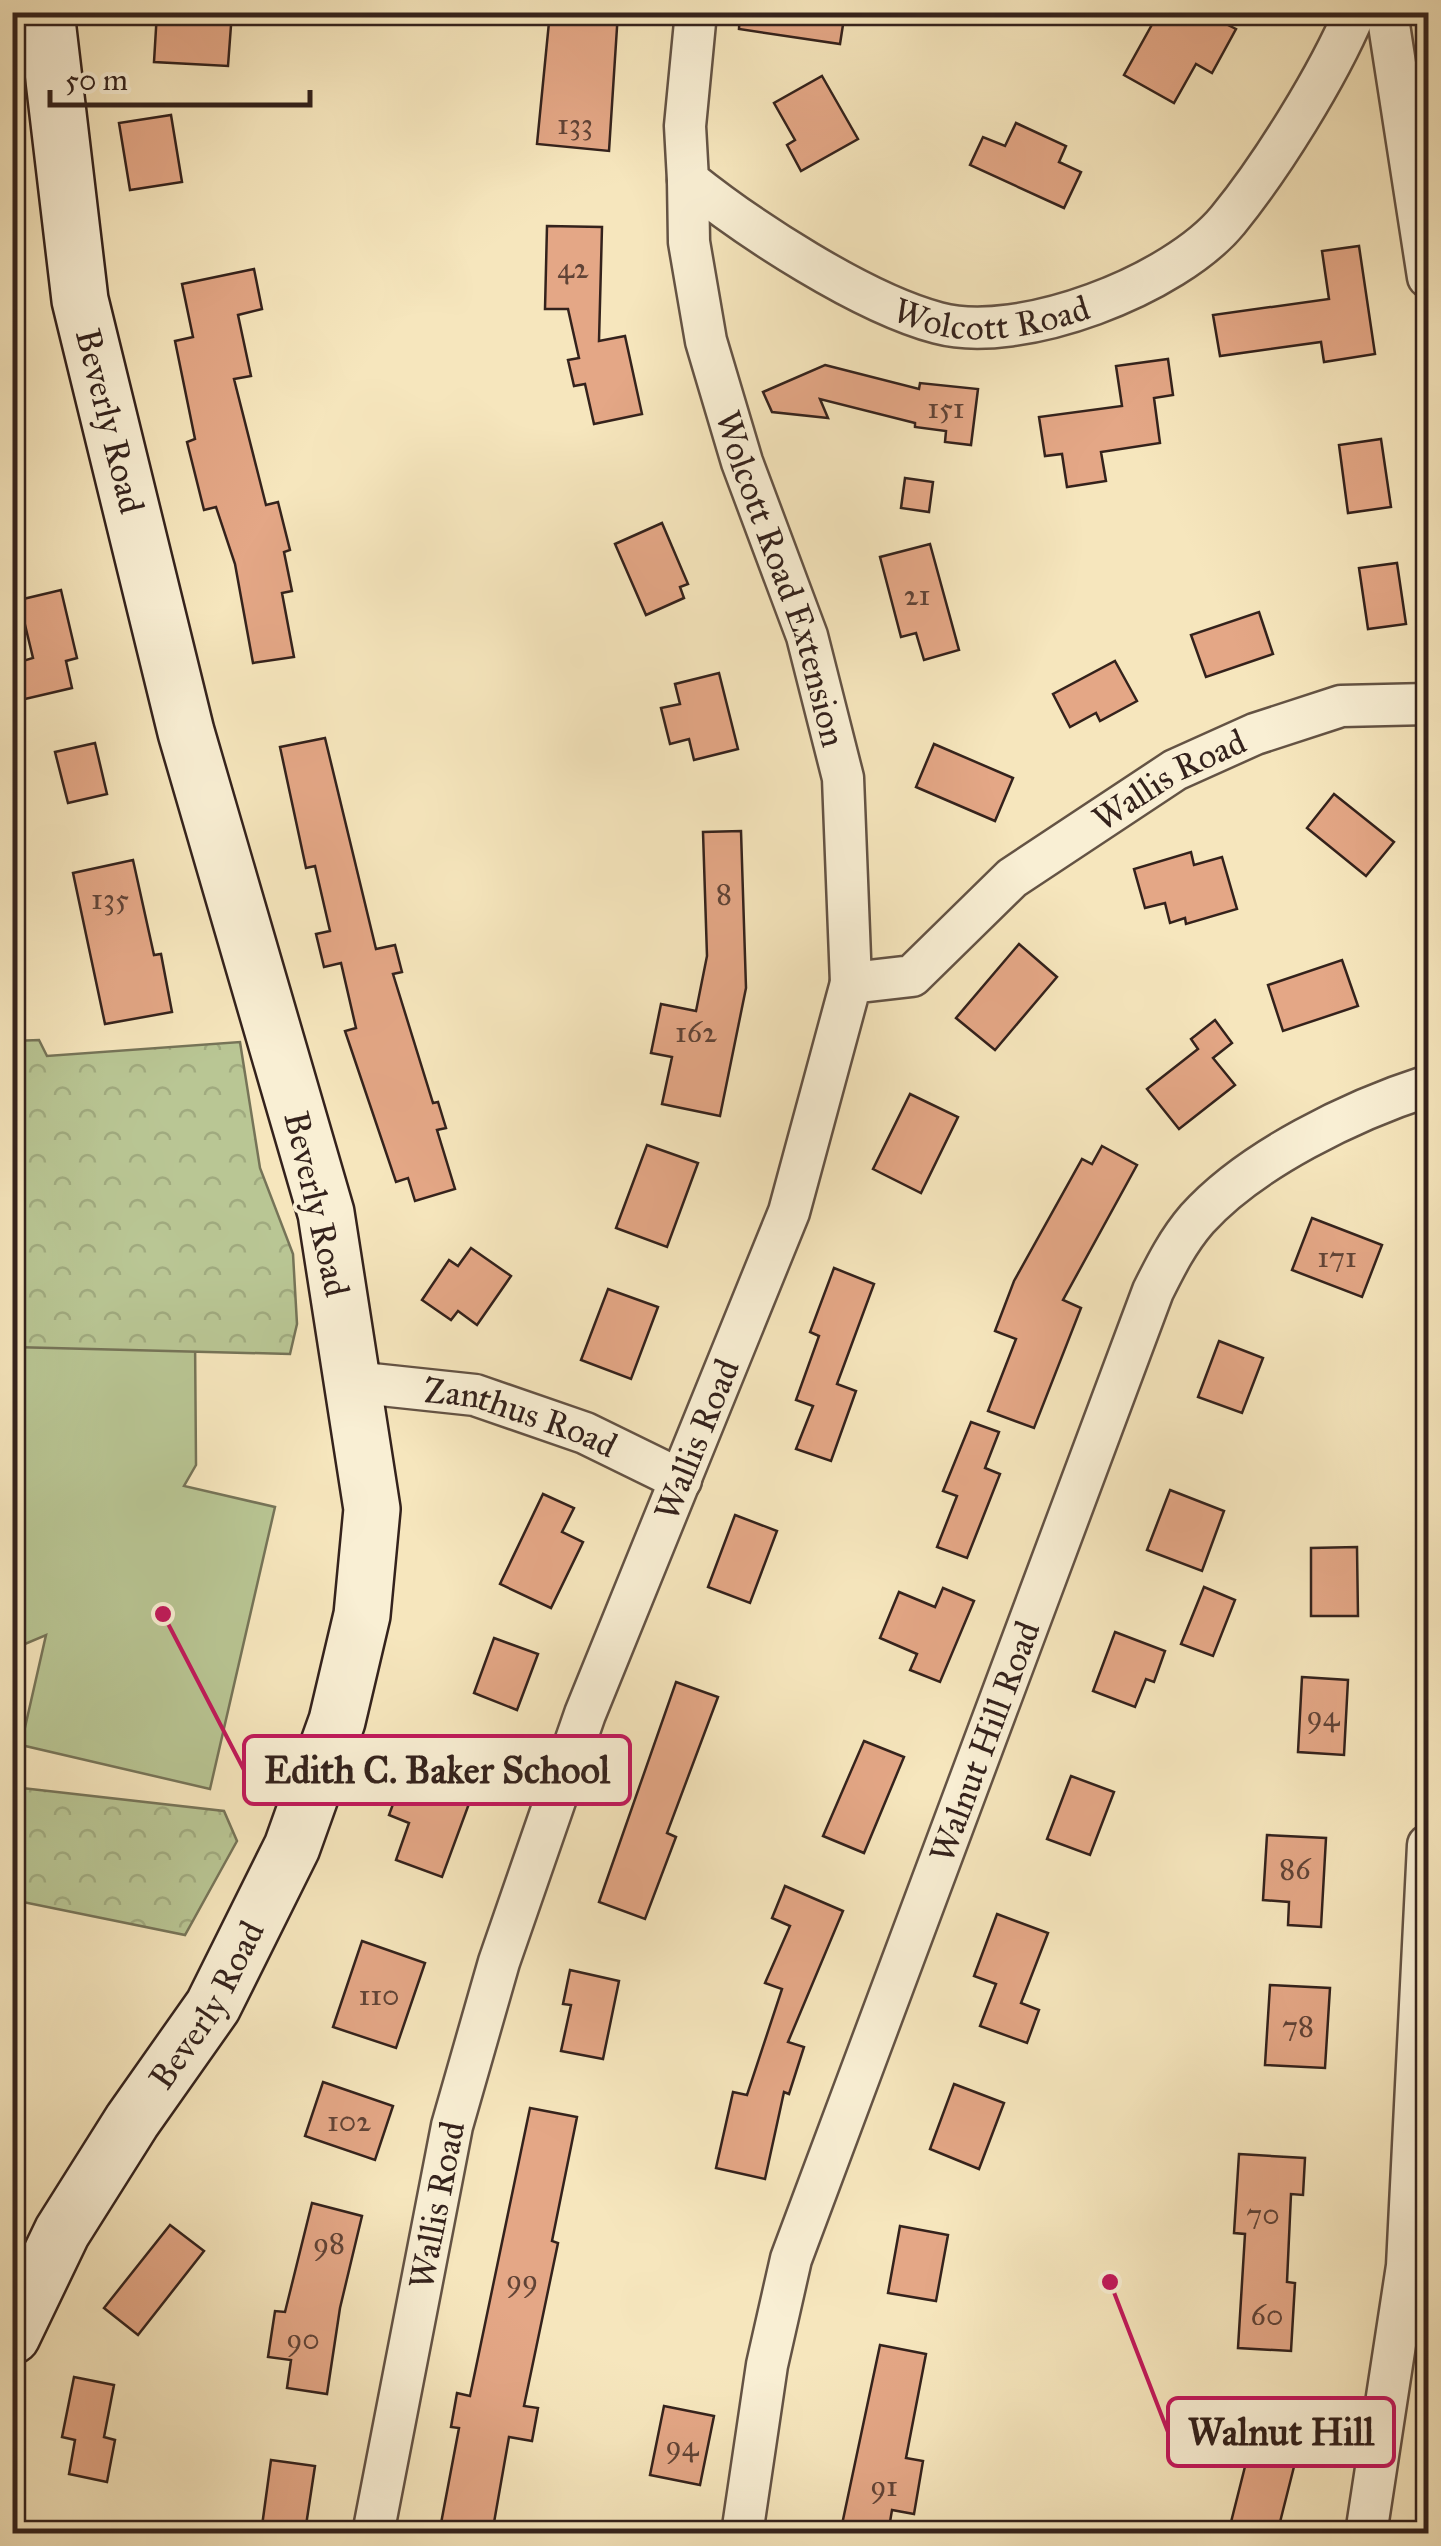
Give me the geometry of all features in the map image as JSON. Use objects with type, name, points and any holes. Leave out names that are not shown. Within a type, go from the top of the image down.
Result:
[{"type":"street","name":"Beverly Road","points":[[12,2336],[62,2232],[132,2120],[214,2006],[292,1847],[337,1721],[362,1616],[372,1509],[326,1213],[186,732],[80,300],[46,12]]},
{"type":"street","points":[[688,180],[685,126],[696,12]]},
{"type":"street","name":"Wolcott Road","points":[[688,180],[723,208],[880,298],[940,324],[1026,326],[1132,288],[1178,262],[1227,222],[1336,57],[1355,12]]},
{"type":"street","points":[[1387,12],[1428,277]]},
{"type":"street","name":"Wolcott Road Extension","points":[[688,180],[688,242],[706,341],[742,462],[807,636],[843,778],[851,984]]},
{"type":"street","name":"Wallis Road","points":[[373,2534],[452,2126],[499,1962],[585,1714],[789,1212],[851,984],[912,976],[1012,878],[1175,770],[1255,734],[1341,706],[1428,704]]},
{"type":"street","name":"Walnut Hill Road","points":[[742,2534],[767,2364],[791,2259],[1153,1291],[1174,1250],[1200,1216],[1254,1174],[1327,1127],[1428,1086]]},
{"type":"street","name":"Zanthus Road","points":[[352,1382],[474,1396],[585,1433],[682,1480]]},
{"type":"street","points":[[1366,2534],[1407,2266],[1428,1846]]},
{"type":"green space","points":[[39,1040],[47,1056],[240,1042],[260,1168],[293,1254],[297,1324],[290,1354],[13,1347],[13,1041]]},
{"type":"green space","points":[[195,1335],[196,1465],[184,1486],[275,1507],[210,1789],[21,1745],[46,1635],[13,1649],[13,1342]]},
{"type":"green space","points":[[13,1787],[224,1811],[237,1841],[185,1935],[13,1900]]},
{"type":"building","points":[[157,12],[232,12],[228,66],[154,62]]},
{"type":"building","points":[[550,12],[618,12],[609,151],[537,144]]},
{"type":"building","points":[[740,12],[845,12],[840,44],[739,29]]},
{"type":"building","points":[[1159,12],[1235,12],[1228,25],[1236,29],[1212,73],[1196,64],[1174,103],[1124,75]]},
{"type":"building","points":[[822,76],[858,139],[801,171],[787,145],[795,140],[774,103]]},
{"type":"building","points":[[171,115],[182,182],[130,190],[119,123]]},
{"type":"building","points":[[1016,123],[1066,146],[1059,162],[1081,172],[1064,208],[970,165],[983,137],[1005,146]]},
{"type":"building","points":[[547,226],[602,227],[599,341],[625,336],[642,414],[594,424],[585,384],[574,386],[568,360],[579,358],[568,309],[545,309]]},
{"type":"building","points":[[1359,246],[1375,354],[1324,362],[1321,342],[1220,356],[1213,315],[1329,299],[1322,251]]},
{"type":"building","points":[[254,269],[262,309],[238,315],[251,376],[234,379],[266,505],[278,502],[290,550],[284,552],[292,591],[282,593],[294,657],[253,663],[235,564],[216,507],[204,510],[187,442],[195,439],[175,341],[193,337],[182,284]]},
{"type":"building","points":[[1168,359],[1173,395],[1154,398],[1160,443],[1101,452],[1106,481],[1067,487],[1062,454],[1045,456],[1039,417],[1122,406],[1116,366]]},
{"type":"building","points":[[825,365],[919,389],[920,383],[978,389],[971,445],[945,442],[946,431],[915,427],[915,423],[820,399],[828,418],[772,412],[763,392]]},
{"type":"building","points":[[1381,439],[1391,507],[1348,513],[1339,445]]},
{"type":"building","points":[[905,478],[933,482],[929,512],[901,508]]},
{"type":"building","points":[[662,523],[688,584],[680,587],[684,598],[646,615],[615,544]]},
{"type":"building","points":[[930,544],[959,650],[924,660],[916,633],[901,637],[880,557]]},
{"type":"building","points":[[1397,563],[1406,624],[1368,629],[1359,568]]},
{"type":"building","points":[[61,590],[77,658],[66,661],[72,688],[25,699],[16,663],[33,658],[19,600]]},
{"type":"building","points":[[1259,612],[1273,654],[1206,677],[1191,635]]},
{"type":"building","points":[[1115,661],[1137,701],[1100,721],[1096,713],[1070,727],[1053,694]]},
{"type":"building","points":[[719,673],[738,749],[694,760],[689,739],[670,744],[661,708],[680,704],[675,684]]},
{"type":"building","points":[[325,738],[376,949],[395,945],[402,972],[393,974],[433,1103],[438,1102],[446,1128],[437,1130],[455,1189],[415,1201],[408,1178],[396,1182],[345,1031],[356,1028],[341,963],[324,967],[316,934],[330,931],[315,866],[306,868],[280,747]]},
{"type":"building","points":[[95,743],[107,794],[68,803],[55,752]]},
{"type":"building","points":[[934,744],[1013,778],[995,821],[916,787]]},
{"type":"building","points":[[1334,794],[1394,842],[1366,876],[1307,828]]},
{"type":"building","points":[[741,831],[746,988],[720,1116],[662,1104],[672,1057],[651,1053],[661,1004],[696,1011],[707,956],[703,832]]},
{"type":"building","points":[[1191,852],[1194,865],[1222,857],[1237,909],[1186,924],[1185,918],[1170,923],[1165,903],[1145,908],[1134,869]]},
{"type":"building","points":[[133,860],[154,955],[161,954],[172,1012],[105,1024],[73,873]]},
{"type":"building","points":[[1019,944],[1057,977],[995,1050],[956,1018]]},
{"type":"building","points":[[1342,960],[1358,1006],[1283,1031],[1268,985]]},
{"type":"building","points":[[1215,1020],[1232,1043],[1213,1058],[1235,1085],[1179,1129],[1147,1089],[1198,1049],[1191,1039]]},
{"type":"building","points":[[910,1094],[958,1117],[921,1193],[873,1169]]},
{"type":"building","points":[[647,1145],[698,1163],[667,1247],[616,1228]]},
{"type":"building","points":[[1102,1146],[1137,1165],[1063,1300],[1081,1308],[1034,1428],[988,1411],[1016,1339],[995,1331],[1014,1281],[1082,1159],[1092,1164]]},
{"type":"building","points":[[1312,1218],[1382,1245],[1362,1297],[1292,1270]]},
{"type":"building","points":[[471,1248],[511,1276],[477,1325],[458,1311],[451,1320],[422,1300],[449,1260],[458,1266]]},
{"type":"building","points":[[834,1268],[874,1284],[837,1384],[856,1391],[831,1461],[796,1449],[813,1406],[796,1400],[819,1336],[810,1332]]},
{"type":"building","points":[[608,1289],[658,1307],[631,1379],[581,1360]]},
{"type":"building","points":[[1219,1341],[1263,1358],[1242,1413],[1198,1397]]},
{"type":"building","points":[[971,1422],[999,1432],[985,1468],[1000,1474],[967,1558],[937,1547],[957,1496],[943,1491]]},
{"type":"building","points":[[1170,1490],[1224,1511],[1202,1571],[1147,1550]]},
{"type":"building","points":[[543,1494],[574,1508],[562,1532],[583,1542],[551,1608],[500,1584]]},
{"type":"building","points":[[735,1515],[777,1531],[750,1603],[708,1587]]},
{"type":"building","points":[[1357,1547],[1358,1616],[1311,1616],[1311,1548]]},
{"type":"building","points":[[1204,1587],[1235,1600],[1213,1656],[1181,1644]]},
{"type":"building","points":[[943,1588],[974,1601],[940,1682],[910,1670],[917,1654],[880,1638],[899,1592],[935,1607]]},
{"type":"building","points":[[1115,1632],[1165,1651],[1154,1682],[1146,1679],[1135,1707],[1093,1691]]},
{"type":"building","points":[[494,1638],[538,1654],[517,1710],[474,1693]]},
{"type":"building","points":[[1302,1677],[1348,1680],[1344,1755],[1298,1752]]},
{"type":"building","points":[[676,1682],[718,1697],[667,1833],[676,1837],[645,1919],[599,1902]]},
{"type":"building","points":[[864,1741],[904,1757],[864,1853],[823,1836]]},
{"type":"building","points":[[1071,1776],[1114,1792],[1090,1855],[1047,1839]]},
{"type":"building","points":[[403,1777],[470,1801],[442,1877],[396,1860],[409,1823],[389,1815]]},
{"type":"building","points":[[1267,1835],[1326,1838],[1321,1927],[1288,1925],[1289,1902],[1263,1900]]},
{"type":"building","points":[[785,1886],[843,1911],[788,2042],[804,2047],[789,2094],[784,2092],[765,2179],[716,2168],[733,2092],[747,2095],[782,1989],[765,1983],[790,1926],[772,1918]]},
{"type":"building","points":[[997,1914],[1048,1933],[1021,2003],[1039,2010],[1027,2043],[980,2026],[996,1984],[974,1976]]},
{"type":"building","points":[[362,1941],[425,1963],[396,2048],[333,2027]]},
{"type":"building","points":[[570,1970],[619,1981],[603,2059],[561,2051],[571,2005],[563,2004]]},
{"type":"building","points":[[1270,1985],[1330,1988],[1325,2068],[1265,2065]]},
{"type":"building","points":[[323,2082],[393,2106],[375,2160],[305,2136]]},
{"type":"building","points":[[954,2084],[1004,2103],[979,2169],[930,2149]]},
{"type":"building","points":[[530,2108],[577,2117],[552,2241],[558,2243],[524,2406],[538,2408],[532,2441],[509,2437],[492,2534],[439,2534],[459,2428],[451,2427],[457,2393],[470,2396]]},
{"type":"building","points":[[1239,2154],[1305,2158],[1303,2195],[1291,2194],[1287,2282],[1295,2283],[1291,2351],[1238,2348],[1245,2234],[1234,2233]]},
{"type":"building","points":[[312,2203],[362,2216],[340,2308],[327,2394],[287,2388],[291,2360],[268,2357],[275,2311],[285,2312]]},
{"type":"building","points":[[170,2225],[204,2251],[138,2335],[104,2308]]},
{"type":"building","points":[[900,2226],[948,2235],[936,2301],[888,2293]]},
{"type":"building","points":[[880,2345],[926,2354],[906,2458],[923,2461],[914,2514],[892,2510],[888,2534],[840,2534]]},
{"type":"building","points":[[74,2377],[114,2385],[104,2437],[115,2440],[107,2482],[69,2474],[75,2440],[62,2437]]},
{"type":"building","points":[[664,2406],[714,2416],[700,2485],[650,2475]]},
{"type":"building","points":[[1255,2427],[1301,2439],[1277,2534],[1228,2534]]},
{"type":"building","points":[[271,2460],[315,2466],[305,2532],[262,2526]]},
{"type":"place","name":"Edith C. Baker School","points":[[163,1614]]},
{"type":"place","name":"Walnut Hill","points":[[1110,2282]]}]
